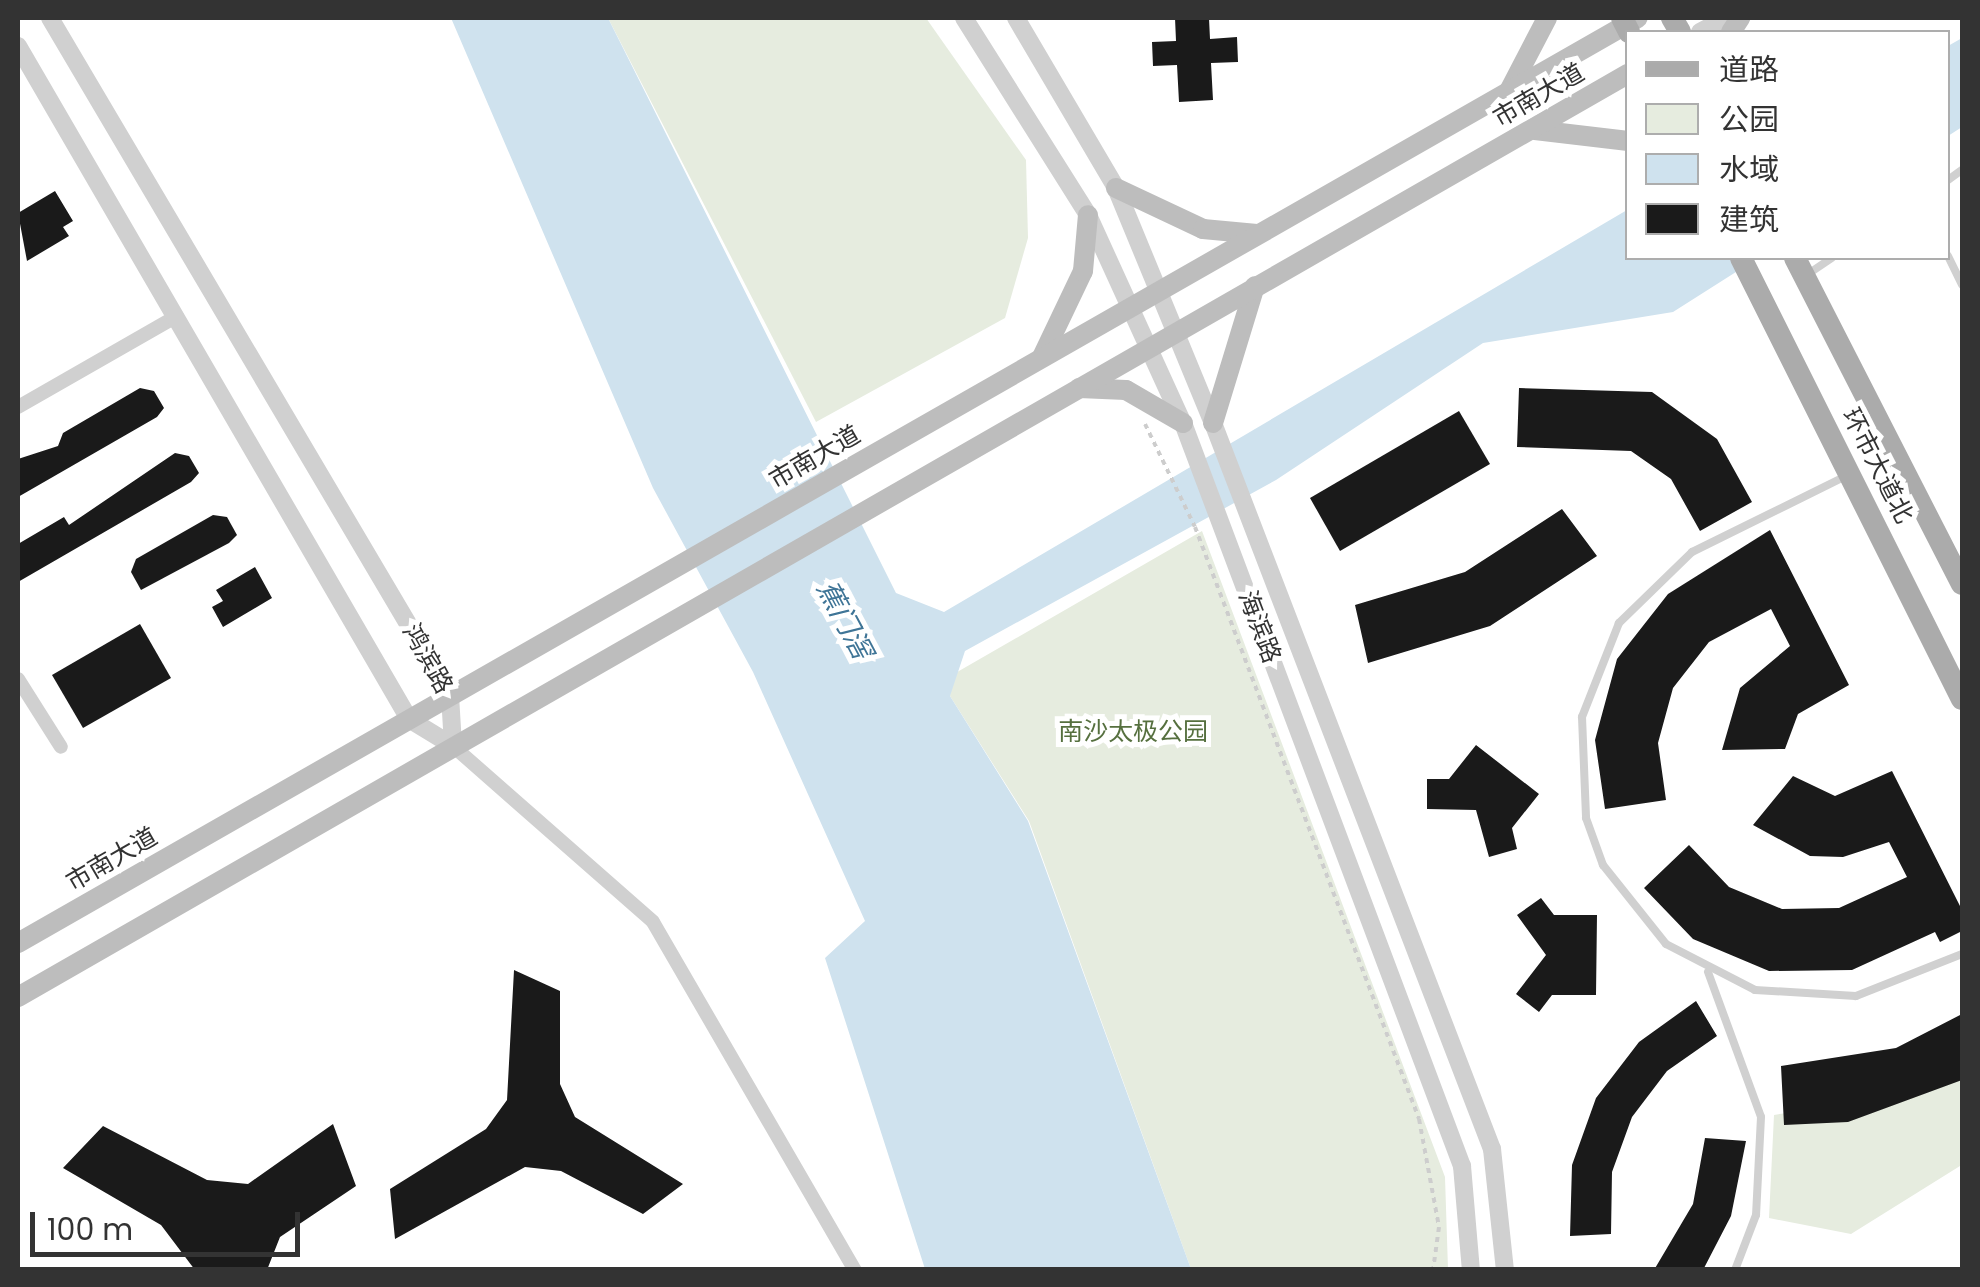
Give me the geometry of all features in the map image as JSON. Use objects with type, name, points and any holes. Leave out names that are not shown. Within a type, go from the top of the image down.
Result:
[{"type":"main road","points":[[1509,91],[1546,18]]},
{"type":"main road","name":"市南大道","points":[[18,943],[1628,23]]},
{"type":"main road","name":"市南大道","points":[[18,997],[1625,76]]},
{"type":"main road","points":[[1528,130],[1625,142]]},
{"type":"main road","points":[[1116,188],[1203,229],[1256,234]]},
{"type":"main road","points":[[1042,357],[1082,271],[1088,216]]},
{"type":"main road","name":"环市大道北","points":[[1742,260],[1962,699]]},
{"type":"main road","name":"环市大道北","points":[[1800,267],[1962,584]]},
{"type":"main road","points":[[1213,423],[1255,286]]},
{"type":"main road","points":[[1077,388],[1126,390],[1183,423]]},
{"type":"street","name":"鸿滨路","points":[[50,18],[450,695],[454,746]]},
{"type":"street","name":"海滨路","points":[[964,18],[1088,216],[1183,423],[1462,1166],[1471,1270]]},
{"type":"street","name":"海滨路","points":[[1016,18],[1116,188],[1213,423],[1492,1149],[1505,1270]]},
{"type":"street","points":[[1704,30],[1726,18]]},
{"type":"street","name":"鸿滨路","points":[[18,46],[409,719],[454,746]]},
{"type":"street","points":[[18,408],[178,316]]},
{"type":"street","points":[[18,679],[60,748]]},
{"type":"street","points":[[454,746],[653,922],[855,1270]]},
{"type":"lane","points":[[1962,257],[1950,260],[1962,285]]},
{"type":"lane","points":[[1800,267],[1825,260]]},
{"type":"lane","points":[[1850,474],[1692,552],[1652,584],[1619,623],[1586,700],[1578,768],[1603,865],[1654,932],[1708,972],[1805,999],[1856,996],[1962,954]]},
{"type":"lane","points":[[1708,972],[1761,1117],[1756,1215],[1735,1270]]},
{"type":"path","points":[[1162,452],[1195,527],[1420,1119],[1439,1227],[1433,1270]]},
{"type":"green space","points":[[608,18],[926,18],[1026,160],[1028,238],[1005,318],[816,422]]},
{"type":"green space","name":"南沙太极公园","points":[[1202,531],[1445,1177],[1448,1269],[1191,1269],[1029,821],[950,696],[952,675]]},
{"type":"green space","points":[[1960,1073],[1960,1166],[1851,1234],[1769,1218],[1774,1115],[1895,1096]]},
{"type":"water","name":"蕉门滘","points":[[451,18],[608,18],[896,593],[944,612],[1625,211],[1625,260],[1755,260],[1673,312],[1483,343],[1276,480],[965,651],[950,696],[1028,821],[1191,1269],[925,1269],[825,958],[865,921],[753,672],[653,488]]},
{"type":"water","points":[[1962,38],[1962,127],[1950,135],[1950,45]]},
{"type":"building","points":[[1175,18],[1209,18],[1210,39],[1237,37],[1238,62],[1211,63],[1213,100],[1179,102],[1177,65],[1153,66],[1152,42],[1176,41]]},
{"type":"building","points":[[55,191],[73,221],[63,227],[69,236],[27,261],[18,213]]},
{"type":"building","points":[[140,388],[154,391],[164,408],[157,417],[18,497],[18,459],[58,446],[63,433]]},
{"type":"building","points":[[1519,388],[1652,392],[1717,439],[1752,502],[1700,531],[1671,479],[1631,451],[1517,447]]},
{"type":"building","points":[[1459,411],[1490,464],[1340,551],[1310,498]]},
{"type":"building","points":[[175,453],[189,456],[199,473],[191,482],[18,582],[18,544],[64,517],[69,525]]},
{"type":"building","points":[[1562,509],[1597,556],[1490,626],[1368,663],[1355,605],[1465,572]]},
{"type":"building","points":[[213,515],[227,517],[237,535],[141,590],[131,572],[136,559]]},
{"type":"building","points":[[1770,530],[1849,685],[1798,714],[1785,749],[1722,750],[1740,688],[1790,646],[1771,609],[1709,642],[1673,688],[1658,743],[1666,800],[1605,809],[1595,740],[1617,659],[1668,594]]},
{"type":"building","points":[[255,567],[272,598],[223,627],[212,607],[223,601],[216,590]]},
{"type":"building","points":[[140,624],[171,678],[83,728],[52,675]]},
{"type":"building","points":[[1476,745],[1539,794],[1512,828],[1517,849],[1489,857],[1476,810],[1427,809],[1427,779],[1449,779]]},
{"type":"building","points":[[1892,771],[1962,910],[1962,931],[1940,942],[1935,932],[1852,970],[1769,971],[1693,939],[1644,888],[1689,845],[1729,887],[1782,909],[1839,908],[1907,877],[1889,842],[1843,857],[1810,856],[1753,825],[1793,776],[1835,796]]},
{"type":"building","points":[[1541,898],[1554,915],[1597,915],[1596,995],[1552,995],[1539,1012],[1516,994],[1546,955],[1517,915]]},
{"type":"building","points":[[514,970],[560,991],[560,1084],[575,1117],[683,1184],[643,1214],[561,1171],[525,1167],[395,1239],[390,1189],[486,1129],[507,1100]]},
{"type":"building","points":[[1696,1001],[1717,1036],[1667,1071],[1632,1117],[1612,1172],[1611,1234],[1570,1236],[1572,1165],[1596,1098],[1639,1042]]},
{"type":"building","points":[[1962,1014],[1962,1080],[1848,1122],[1784,1125],[1781,1066],[1896,1048]]},
{"type":"building","points":[[333,1124],[356,1186],[280,1237],[267,1270],[195,1270],[161,1225],[63,1168],[103,1126],[207,1180],[248,1184]]},
{"type":"building","points":[[1705,1138],[1746,1141],[1731,1216],[1703,1270],[1654,1270],[1693,1204]]}]
